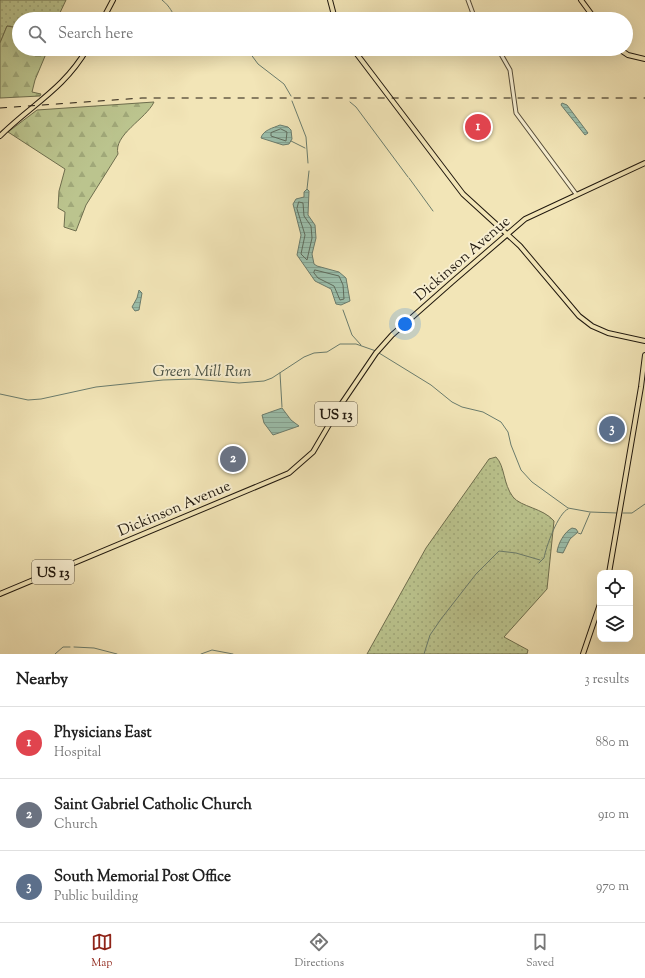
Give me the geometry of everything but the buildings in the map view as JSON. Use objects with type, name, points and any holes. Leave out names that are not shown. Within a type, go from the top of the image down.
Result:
[{"type":"main road","points":[[107,12],[113,0]]},
{"type":"main road","points":[[330,0],[333,12]]},
{"type":"main road","points":[[580,0],[589,12]]},
{"type":"main road","points":[[0,136],[58,87],[82,56]]},
{"type":"main road","points":[[358,56],[460,189],[508,234],[532,260],[572,310],[585,322],[608,333],[645,341]]},
{"type":"main road","points":[[632,56],[645,59]]},
{"type":"main road","name":"Dickinson Avenue","points":[[0,594],[289,473],[302,464],[313,452],[363,371],[392,335],[530,216],[645,163]]},
{"type":"main road","points":[[610,570],[645,367],[645,355]]},
{"type":"main road","points":[[583,654],[599,606]]},
{"type":"street","points":[[468,0],[473,12]]},
{"type":"street","points":[[502,56],[510,70],[516,113],[576,194]]},
{"type":"green space","points":[[0,0],[66,0],[60,12],[12,12],[12,27],[7,26],[0,43]]},
{"type":"green space","points":[[7,26],[12,27],[12,56],[45,56],[35,80],[32,92],[41,94],[40,96],[0,98],[0,43]]},
{"type":"green space","points":[[154,102],[144,115],[120,140],[118,154],[86,205],[76,231],[64,227],[65,212],[58,208],[59,191],[65,169],[8,132],[37,110]]},
{"type":"green space","points":[[496,457],[501,465],[507,487],[513,497],[521,503],[544,513],[554,521],[547,589],[504,637],[528,650],[527,654],[367,654],[426,548],[489,459]]},
{"type":"water","points":[[562,103],[567,105],[588,133],[585,135],[561,105]]},
{"type":"water","points":[[280,125],[288,127],[291,130],[292,139],[289,144],[283,145],[261,138],[266,131]]},
{"type":"water","points":[[307,189],[309,191],[308,215],[315,225],[316,238],[312,254],[314,264],[339,272],[346,278],[350,301],[341,305],[336,304],[331,289],[315,281],[297,255],[301,235],[293,204],[296,199],[304,197],[304,192]]},
{"type":"water","points":[[139,290],[142,293],[139,310],[135,311],[132,307]]},
{"type":"water","points":[[282,408],[291,420],[299,426],[273,435],[264,423],[262,415]]},
{"type":"water","points":[[572,528],[576,529],[578,532],[570,539],[563,553],[557,552],[562,538],[566,532]]},
{"type":"waterway","points":[[162,0],[172,12]]},
{"type":"waterway","points":[[252,56],[258,64],[284,84],[291,96]]},
{"type":"waterway","points":[[292,101],[306,137],[308,163]]},
{"type":"waterway","points":[[350,102],[356,107],[408,177]]},
{"type":"waterway","points":[[291,141],[305,148]]},
{"type":"waterway","points":[[307,189],[309,171]]},
{"type":"waterway","points":[[409,178],[433,211]]},
{"type":"waterway","points":[[343,310],[352,335],[361,345]]},
{"type":"waterway","name":"Green Mill Run","points":[[0,394],[28,400],[41,399],[96,387],[163,380],[194,379],[239,383],[264,381],[272,378],[304,357],[314,353],[327,352],[340,344],[356,344],[376,351]]},
{"type":"waterway","name":"Green Mill Run","points":[[379,353],[431,385],[452,402],[462,407],[483,412],[501,422],[508,432],[511,445],[521,470],[532,482],[568,508],[590,512],[617,513]]},
{"type":"waterway","points":[[280,373],[282,407]]},
{"type":"waterway","name":"Green Mill Run","points":[[623,513],[632,513],[645,504]]},
{"type":"waterway","points":[[539,563],[544,558],[547,546],[560,517],[568,509]]},
{"type":"waterway","points":[[578,533],[581,534],[590,513]]},
{"type":"waterway","points":[[424,654],[430,635],[441,619],[476,574],[499,551],[516,553],[540,560]]},
{"type":"waterway","points":[[55,654],[63,647],[70,647]]},
{"type":"waterway","points":[[74,647],[94,648],[117,654]]},
{"type":"waterway","points":[[201,654],[212,650],[233,654]]},
{"type":"railway","points":[[0,108],[142,98],[645,98]]},
{"type":"place","name":"Physicians East","points":[[478,127]]},
{"type":"place","name":"South Memorial Post Office","points":[[612,429]]},
{"type":"place","name":"Saint Gabriel Catholic Church","points":[[233,459]]}]
